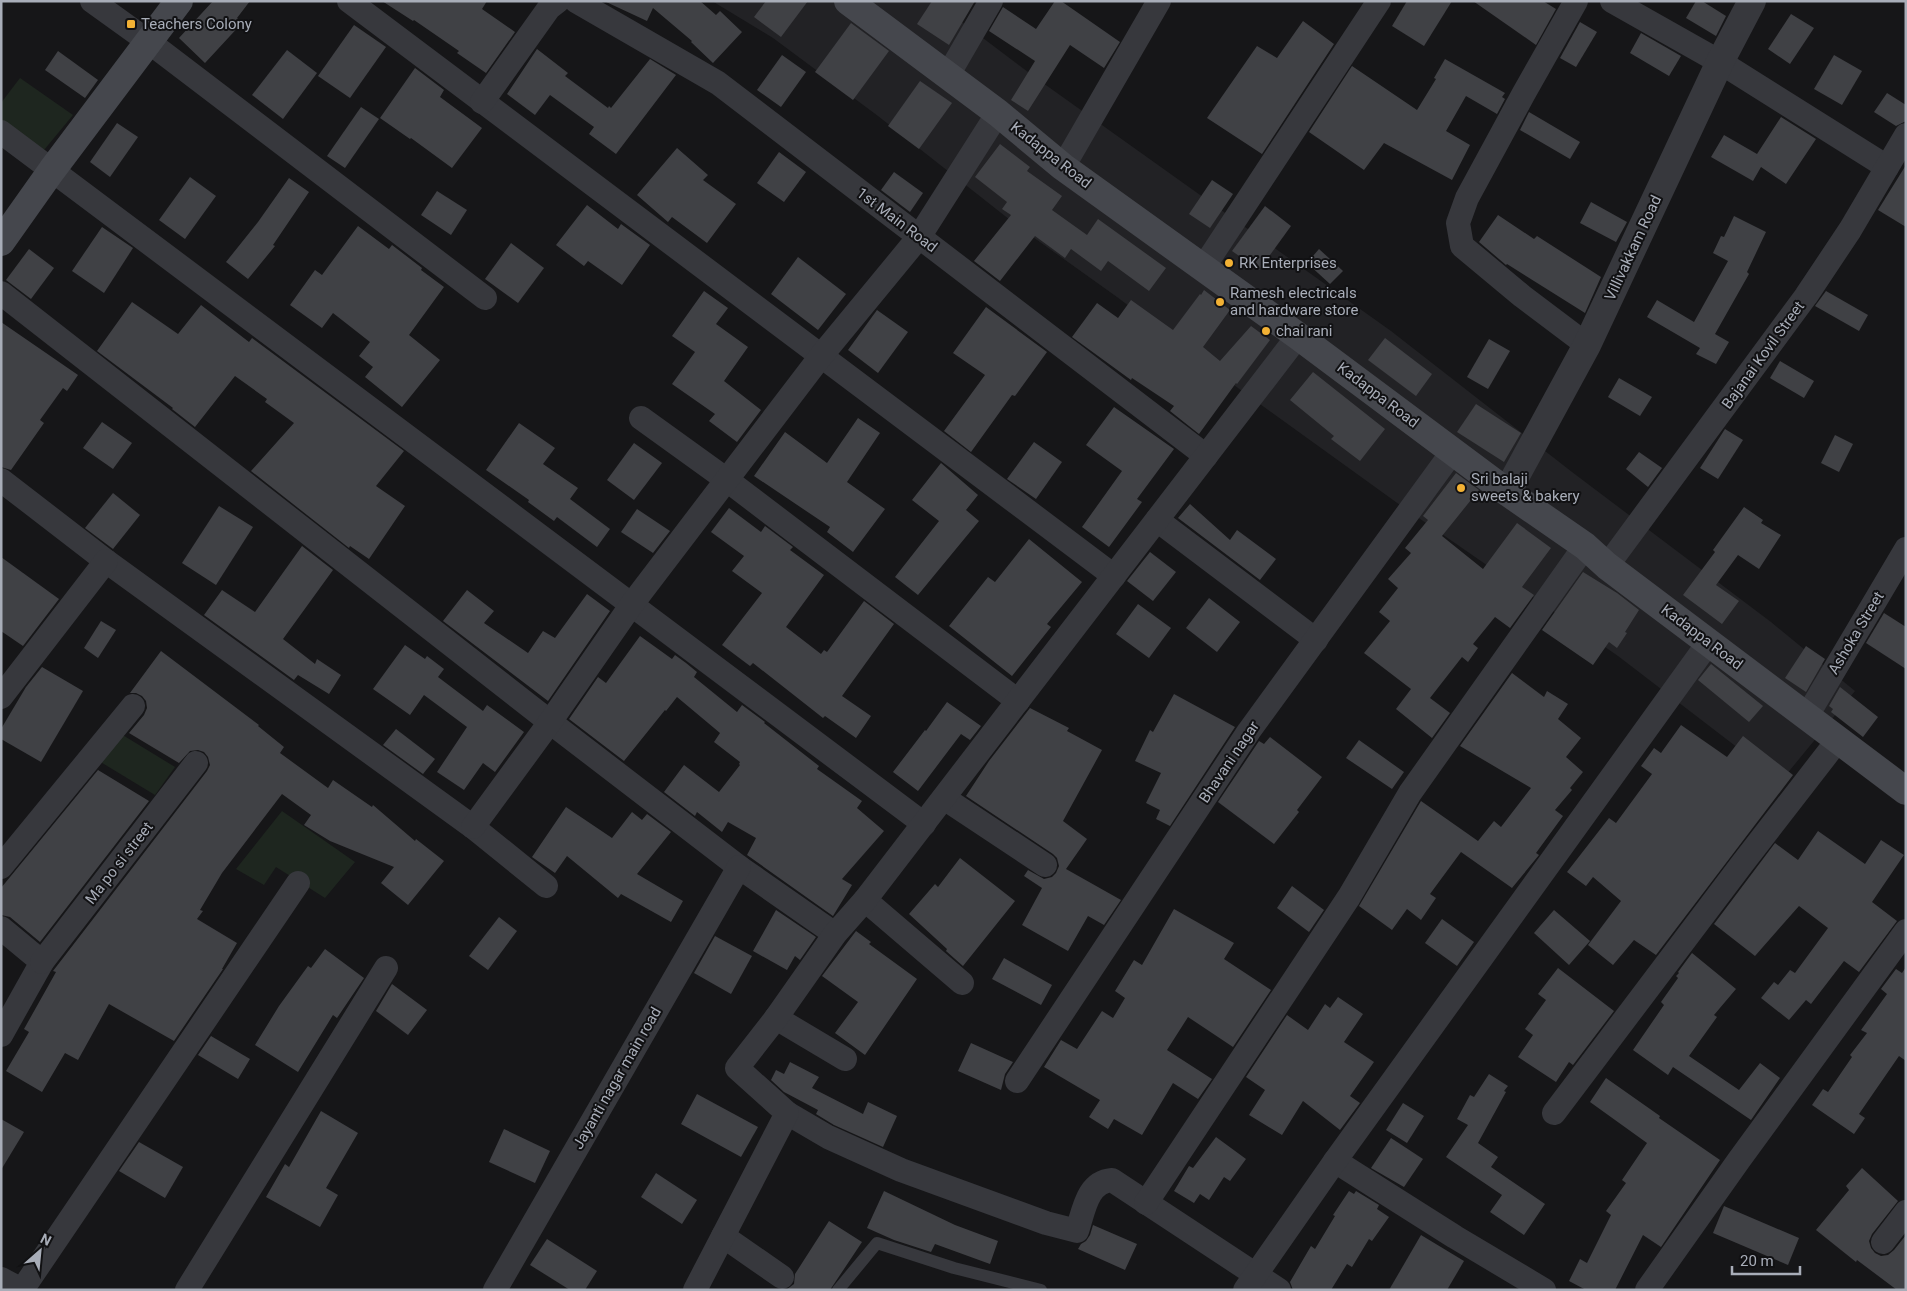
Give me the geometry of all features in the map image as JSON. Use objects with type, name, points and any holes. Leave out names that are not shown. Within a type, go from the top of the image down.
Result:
[{"type":"main road","points":[[1,242],[52,170],[179,1]]},
{"type":"main road","name":"Kadappa Road","points":[[848,1],[998,113],[1063,167],[1298,336],[1507,492],[1585,546],[1607,566],[1906,791]]},
{"type":"street","points":[[92,1],[149,42],[485,298]]},
{"type":"street","points":[[349,1],[1114,576]]},
{"type":"street","points":[[482,102],[549,8],[558,1]]},
{"type":"street","name":"1st Main Road","points":[[576,1],[718,83],[1206,456]]},
{"type":"street","points":[[948,75],[991,1]]},
{"type":"street","points":[[1063,167],[1159,1]]},
{"type":"street","points":[[1204,268],[1379,1]]},
{"type":"street","points":[[1576,1],[1467,198],[1458,224],[1462,246],[1522,296],[1587,345]]},
{"type":"street","points":[[1612,1],[1720,62],[1887,167]]},
{"type":"street","name":"Villivakkam Road","points":[[1507,492],[1587,345],[1720,62],[1752,1]]},
{"type":"street","points":[[473,827],[550,722],[632,604],[821,356],[919,237],[998,113]]},
{"type":"street","points":[[1,132],[924,824]]},
{"type":"street","name":"Bajanai Kovil Street","points":[[1607,566],[1806,296],[1850,230],[1906,135]]},
{"type":"street","points":[[1,293],[550,722],[740,867],[835,934]]},
{"type":"street","points":[[1280,1290],[1250,1282],[1146,1202],[1112,1180],[1106,1180],[1090,1191],[1077,1230],[1046,1224],[901,1170],[828,1137],[787,1113],[737,1068],[776,1018],[835,934],[865,900],[924,824],[1298,336]]},
{"type":"street","points":[[640,418],[727,480],[1018,701]]},
{"type":"street","name":"Bhavani nagar","points":[[1017,1081],[1249,731],[1453,451]]},
{"type":"street","points":[[1,480],[106,561],[473,827],[546,886]]},
{"type":"street","points":[[1157,520],[1316,640]]},
{"type":"street","points":[[1146,1202],[1349,897],[1410,793],[1585,546]]},
{"type":"street","name":"Ashoka Street","points":[[1807,716],[1906,550]]},
{"type":"street","points":[[1,697],[106,561]]},
{"type":"street","points":[[1250,1282],[1709,642]]},
{"type":"street","points":[[1,867],[133,706]]},
{"type":"street","points":[[1554,1113],[1838,740]]},
{"type":"street","name":"Ma po si street","points":[[1,1035],[42,962],[196,763]]},
{"type":"street","points":[[944,798],[1045,865]]},
{"type":"street","name":"Jayanti nagar main road","points":[[494,1290],[740,867]]},
{"type":"street","points":[[1,1279],[22,1290],[298,884]]},
{"type":"street","points":[[865,900],[962,983]]},
{"type":"street","points":[[1,928],[42,962]]},
{"type":"street","points":[[1647,1290],[1906,931]]},
{"type":"street","points":[[187,1290],[386,968]]},
{"type":"street","points":[[776,1018],[845,1059]]},
{"type":"street","points":[[695,1290],[787,1113]]},
{"type":"street","points":[[1336,1161],[1455,1237],[1544,1290]]},
{"type":"street","points":[[1884,1242],[1906,1212]]},
{"type":"street","points":[[723,1236],[782,1277]]},
{"type":"lane","points":[[838,1290],[876,1243],[954,1268],[1041,1290]]},
{"type":"shaded area","points":[[712,1],[934,1],[1036,78],[1391,331],[1572,472],[1771,622],[1855,691],[1781,781],[1618,656],[1400,505],[1019,227],[878,116],[773,38]]},
{"type":"shaded area","points":[[20,78],[73,115],[44,150],[1,120],[1,103]]},
{"type":"shaded area","points":[[121,734],[175,767],[155,795],[99,761]]},
{"type":"shaded area","points":[[282,811],[355,862],[325,898],[276,867],[264,885],[236,869]]},
{"type":"building","points":[[213,1],[250,1],[237,18],[242,23],[205,63],[179,38]]},
{"type":"building","points":[[382,1],[487,1],[482,9],[515,32],[486,73],[457,53],[459,51]]},
{"type":"building","points":[[604,1],[700,1],[716,15],[720,11],[742,32],[713,63],[692,41],[653,8],[647,21]]},
{"type":"building","points":[[766,1],[808,1],[781,37],[754,17]]},
{"type":"building","points":[[932,1],[975,1],[949,45],[917,24]]},
{"type":"building","points":[[1055,1],[1061,1],[1120,42],[1104,68],[1070,45],[1028,111],[1011,100],[1035,61],[989,31],[1003,7],[1036,29]]},
{"type":"building","points":[[1407,1],[1452,1],[1424,46],[1392,26]]},
{"type":"building","points":[[1473,1],[1543,1],[1556,9],[1536,45]]},
{"type":"building","points":[[1696,1],[1702,1],[1726,16],[1716,36],[1686,18]]},
{"type":"building","points":[[1791,14],[1814,28],[1790,64],[1768,49]]},
{"type":"building","points":[[1303,21],[1334,44],[1262,154],[1207,118],[1257,46],[1277,58]]},
{"type":"building","points":[[1580,22],[1597,32],[1576,67],[1560,58]]},
{"type":"building","points":[[851,23],[889,51],[853,100],[815,72]]},
{"type":"building","points":[[354,25],[386,47],[350,98],[318,76]]},
{"type":"building","points":[[1641,33],[1681,56],[1669,76],[1630,53]]},
{"type":"building","points":[[537,49],[568,73],[565,76],[608,108],[609,106],[611,108],[650,59],[676,75],[616,154],[589,134],[594,127],[550,95],[535,115],[507,94]]},
{"type":"building","points":[[287,50],[317,73],[283,119],[252,95]]},
{"type":"building","points":[[58,51],[98,80],[85,98],[45,70]]},
{"type":"building","points":[[782,55],[806,72],[781,107],[757,90]]},
{"type":"building","points":[[1834,55],[1862,71],[1842,105],[1814,89]]},
{"type":"building","points":[[1445,59],[1505,93],[1502,97],[1505,99],[1497,114],[1466,96],[1446,131],[1470,145],[1452,180],[1384,143],[1364,170],[1309,132],[1352,66],[1417,110],[1436,79],[1434,78]]},
{"type":"building","points":[[415,68],[444,90],[440,97],[482,128],[452,168],[380,118]]},
{"type":"building","points":[[920,81],[952,103],[919,149],[888,126]]},
{"type":"building","points":[[1887,93],[1906,105],[1906,121],[1896,126],[1874,112]]},
{"type":"building","points":[[361,107],[379,119],[345,168],[327,156]]},
{"type":"building","points":[[1529,112],[1580,142],[1570,159],[1520,130]]},
{"type":"building","points":[[1781,117],[1816,139],[1786,184],[1761,167],[1753,181],[1711,157],[1724,135],[1757,154]]},
{"type":"building","points":[[117,123],[138,137],[110,177],[90,162]]},
{"type":"building","points":[[1000,144],[1030,167],[1027,171],[1062,196],[1052,210],[1087,235],[1098,219],[1166,268],[1149,291],[1108,261],[1101,271],[1071,249],[1065,258],[1035,236],[1000,281],[974,261],[1011,215],[1002,209],[1007,202],[975,177]]},
{"type":"building","points":[[677,148],[708,175],[703,180],[736,204],[707,243],[672,217],[668,222],[637,195]]},
{"type":"building","points":[[779,152],[806,172],[784,202],[757,183]]},
{"type":"building","points":[[1906,165],[1906,227],[1878,210]]},
{"type":"building","points":[[894,172],[923,193],[910,212],[881,190]]},
{"type":"building","points":[[190,177],[216,196],[185,239],[159,220]]},
{"type":"building","points":[[289,178],[309,192],[273,245],[275,246],[248,279],[226,262],[258,222]]},
{"type":"building","points":[[1212,180],[1233,194],[1210,228],[1189,214]]},
{"type":"building","points":[[437,191],[467,210],[451,235],[421,215]]},
{"type":"building","points":[[1591,202],[1627,222],[1616,242],[1580,223]]},
{"type":"building","points":[[587,205],[618,229],[621,224],[650,245],[622,285],[588,261],[584,266],[556,245]]},
{"type":"building","points":[[1265,206],[1291,226],[1259,270],[1232,251]]},
{"type":"building","points":[[1498,215],[1534,239],[1537,236],[1601,277],[1585,313],[1506,265],[1479,242]]},
{"type":"building","points":[[1734,216],[1766,232],[1747,272],[1749,274],[1715,334],[1729,342],[1716,364],[1696,354],[1700,348],[1647,317],[1657,300],[1694,322],[1728,261],[1713,253],[1721,236],[1724,237]]},
{"type":"building","points":[[358,226],[389,249],[392,245],[444,287],[409,335],[440,360],[402,407],[365,377],[373,367],[359,356],[370,342],[333,313],[322,328],[290,305],[315,270],[322,275]]},
{"type":"building","points":[[102,227],[133,248],[104,293],[72,271]]},
{"type":"building","points":[[511,243],[544,268],[518,303],[485,279]]},
{"type":"building","points":[[29,249],[54,268],[31,299],[6,280]]},
{"type":"building","points":[[1319,249],[1343,271],[1330,284],[1307,263]]},
{"type":"building","points":[[798,257],[846,294],[818,330],[771,294]]},
{"type":"building","points":[[1204,290],[1230,310],[1203,347],[1220,361],[1251,326],[1270,340],[1199,434],[1170,411],[1174,406],[1132,378],[1131,380],[1072,337],[1097,303],[1118,318],[1131,300],[1173,330]]},
{"type":"building","points":[[704,291],[728,308],[716,324],[748,347],[724,381],[761,410],[737,442],[709,421],[715,414],[672,384],[695,352],[672,336]]},
{"type":"building","points":[[1826,291],[1868,315],[1859,331],[1815,306]]},
{"type":"building","points":[[132,302],[178,334],[201,305],[249,342],[252,338],[404,451],[376,486],[405,506],[369,559],[350,546],[349,548],[251,471],[294,423],[265,402],[267,399],[235,376],[195,427],[173,408],[97,351]]},
{"type":"building","points":[[986,307],[1047,352],[1015,396],[1012,395],[971,452],[944,431],[985,375],[953,353]]},
{"type":"building","points":[[877,310],[908,332],[878,373],[848,350]]},
{"type":"building","points":[[1,322],[78,375],[67,391],[63,388],[40,420],[44,423],[11,470],[1,467]]},
{"type":"building","points":[[1385,338],[1432,374],[1416,396],[1368,360]]},
{"type":"building","points":[[1489,339],[1510,351],[1488,389],[1467,377]]},
{"type":"building","points":[[1780,361],[1814,381],[1804,398],[1770,378]]},
{"type":"building","points":[[1313,372],[1385,429],[1360,461],[1331,439],[1334,436],[1290,400]]},
{"type":"building","points":[[1619,378],[1652,397],[1640,416],[1608,397]]},
{"type":"building","points":[[1476,404],[1521,433],[1504,462],[1457,432]]},
{"type":"building","points":[[1114,407],[1174,449],[1137,499],[1142,502],[1109,547],[1082,527],[1122,471],[1086,445]]},
{"type":"building","points":[[858,418],[880,433],[847,482],[885,509],[853,552],[827,532],[830,527],[754,476],[785,432],[827,463]]},
{"type":"building","points":[[102,422],[132,443],[113,469],[83,448]]},
{"type":"building","points":[[519,423],[555,448],[543,464],[578,488],[570,499],[610,529],[597,547],[557,517],[554,521],[528,502],[529,500],[486,470]]},
{"type":"building","points":[[1725,429],[1743,440],[1718,479],[1700,468]]},
{"type":"building","points":[[1835,435],[1853,444],[1839,472],[1821,463]]},
{"type":"building","points":[[1034,442],[1062,462],[1036,499],[1007,479]]},
{"type":"building","points":[[634,443],[662,463],[634,500],[607,480]]},
{"type":"building","points":[[1639,452],[1662,468],[1648,487],[1626,469]]},
{"type":"building","points":[[941,463],[978,495],[966,510],[979,521],[918,595],[895,577],[939,521],[912,500]]},
{"type":"building","points":[[1456,473],[1479,490],[1442,536],[1483,569],[1517,523],[1551,548],[1522,587],[1534,595],[1510,628],[1495,617],[1473,644],[1478,648],[1468,662],[1462,657],[1430,698],[1450,713],[1432,738],[1396,709],[1411,689],[1364,653],[1390,621],[1379,612],[1398,588],[1388,579],[1411,553],[1405,548],[1428,520],[1423,516]]},
{"type":"building","points":[[113,493],[140,515],[113,549],[85,528]]},
{"type":"building","points":[[1190,504],[1230,540],[1237,530],[1276,559],[1260,580],[1178,518]]},
{"type":"building","points":[[219,506],[253,527],[216,585],[182,563]]},
{"type":"building","points":[[1744,507],[1763,520],[1761,523],[1781,535],[1759,569],[1738,555],[1716,585],[1739,601],[1722,624],[1683,595],[1715,552],[1713,550]]},
{"type":"building","points":[[729,508],[761,532],[765,526],[793,547],[790,550],[824,575],[786,627],[821,654],[824,650],[827,652],[864,601],[894,624],[842,696],[871,716],[856,738],[825,716],[823,718],[753,663],[750,666],[722,645],[762,593],[732,571],[744,556],[711,532]]},
{"type":"building","points":[[637,509],[670,531],[653,553],[621,532]]},
{"type":"building","points":[[1029,539],[1082,582],[1047,624],[1051,627],[1012,676],[949,626],[988,577],[995,582]]},
{"type":"building","points":[[302,546],[333,570],[283,639],[315,664],[317,659],[341,675],[329,694],[298,675],[294,680],[204,615],[222,590],[255,612]]},
{"type":"building","points":[[1150,552],[1176,572],[1153,601],[1127,581]]},
{"type":"building","points":[[1,557],[59,599],[23,646],[1,631]]},
{"type":"building","points":[[1583,572],[1617,593],[1639,610],[1617,648],[1609,642],[1593,665],[1542,630]]},
{"type":"building","points":[[467,590],[494,611],[484,623],[528,653],[543,631],[555,638],[587,594],[610,611],[548,701],[443,621]]},
{"type":"building","points":[[1209,598],[1240,622],[1217,652],[1186,628]]},
{"type":"building","points":[[1138,604],[1171,628],[1149,658],[1116,634]]},
{"type":"building","points":[[1884,613],[1906,627],[1906,669],[1866,643]]},
{"type":"building","points":[[101,621],[116,630],[98,658],[84,648]]},
{"type":"building","points":[[640,636],[672,659],[675,655],[686,663],[697,672],[694,677],[737,712],[742,705],[765,722],[819,766],[817,769],[862,801],[857,808],[884,831],[842,879],[852,885],[833,916],[747,855],[756,838],[728,822],[722,832],[697,812],[695,816],[664,792],[684,765],[719,792],[740,765],[740,762],[714,742],[720,733],[677,697],[624,761],[569,719],[598,677],[606,683]]},
{"type":"building","points":[[405,645],[425,659],[427,656],[444,669],[438,677],[483,711],[487,705],[524,732],[495,772],[483,763],[464,790],[437,772],[467,727],[424,695],[410,715],[373,689]]},
{"type":"building","points":[[1806,646],[1825,659],[1806,692],[1785,678]]},
{"type":"building","points":[[161,651],[259,725],[284,747],[280,753],[328,788],[333,780],[372,807],[373,805],[415,841],[416,839],[444,861],[408,905],[381,883],[394,867],[330,841],[304,825],[311,815],[282,794],[222,873],[200,910],[203,911],[197,919],[237,943],[223,969],[174,1041],[109,1004],[78,1060],[65,1053],[42,1092],[6,1071],[29,1032],[24,1029],[56,972],[53,971],[210,765],[208,757],[204,752],[198,750],[190,751],[179,763],[129,733],[144,715],[147,708],[146,701],[142,696],[130,693]]},
{"type":"building","points":[[1711,664],[1763,706],[1749,722],[1698,680]]},
{"type":"building","points":[[42,667],[83,691],[41,762],[1,739],[1,729],[26,687]]},
{"type":"building","points":[[1512,673],[1544,697],[1547,691],[1568,704],[1558,719],[1581,738],[1566,757],[1583,772],[1570,788],[1572,790],[1555,810],[1563,816],[1536,853],[1539,855],[1512,888],[1461,852],[1430,894],[1436,898],[1421,920],[1407,909],[1392,930],[1359,906],[1421,801],[1478,841],[1494,821],[1501,827],[1531,788],[1460,746]]},
{"type":"building","points":[[1840,687],[1878,717],[1863,737],[1831,712],[1833,709],[1829,706]]},
{"type":"building","points":[[1174,694],[1235,727],[1170,826],[1156,819],[1160,810],[1146,803],[1161,773],[1135,761],[1150,730],[1153,732]]},
{"type":"building","points":[[947,702],[981,726],[970,740],[961,734],[918,791],[893,772]]},
{"type":"building","points":[[1030,708],[1069,728],[1067,731],[1102,750],[1063,821],[1087,839],[1066,869],[1121,900],[1104,925],[1088,916],[1068,951],[1022,925],[1042,888],[1024,876],[1028,870],[1044,879],[1052,877],[1059,866],[1057,858],[966,796],[989,761]]},
{"type":"building","points":[[1681,725],[1727,757],[1743,736],[1793,775],[1656,955],[1634,940],[1613,965],[1588,945],[1621,901],[1593,877],[1586,886],[1567,872],[1609,818],[1616,823],[1652,774],[1641,766],[1654,748],[1661,753]]},
{"type":"building","points":[[396,729],[435,759],[423,774],[383,745]]},
{"type":"building","points":[[1270,737],[1322,777],[1297,810],[1299,812],[1274,844],[1218,802],[1259,741],[1264,744]]},
{"type":"building","points":[[1359,740],[1404,772],[1392,789],[1346,758]]},
{"type":"building","points":[[98,770],[149,801],[40,942],[10,917],[1,915],[1,888]]},
{"type":"building","points":[[566,807],[612,838],[632,812],[642,820],[647,814],[671,832],[637,874],[683,901],[671,922],[621,894],[618,898],[567,856],[555,873],[532,857]]},
{"type":"building","points":[[1818,831],[1865,864],[1881,840],[1904,855],[1872,902],[1897,921],[1859,972],[1844,961],[1811,1004],[1806,1000],[1789,1020],[1761,998],[1774,982],[1778,985],[1790,970],[1795,973],[1828,928],[1799,906],[1755,956],[1714,924],[1775,843],[1798,860]]},
{"type":"building","points":[[960,858],[1015,901],[963,966],[909,914],[935,884],[938,887]]},
{"type":"building","points":[[1292,886],[1324,910],[1309,932],[1277,908]]},
{"type":"building","points":[[1174,909],[1234,943],[1224,959],[1271,990],[1233,1047],[1188,1017],[1167,1050],[1212,1079],[1198,1099],[1173,1083],[1142,1135],[1114,1119],[1108,1129],[1089,1117],[1100,1100],[1044,1067],[1061,1040],[1077,1049],[1102,1011],[1113,1018],[1125,998],[1115,991],[1134,960],[1142,965]]},
{"type":"building","points":[[776,910],[816,937],[800,960],[795,956],[787,970],[753,951]]},
{"type":"building","points":[[1554,910],[1590,941],[1569,965],[1534,933]]},
{"type":"building","points":[[499,917],[517,931],[488,970],[469,956]]},
{"type":"building","points":[[1442,919],[1474,942],[1457,966],[1425,943]]},
{"type":"building","points":[[856,931],[871,942],[869,944],[917,979],[865,1055],[835,1033],[858,1002],[822,976]]},
{"type":"building","points":[[715,936],[752,956],[731,994],[694,973]]},
{"type":"building","points":[[325,949],[364,978],[337,1018],[333,1015],[298,1072],[255,1045],[279,1006],[308,966],[311,968]]},
{"type":"building","points":[[1692,953],[1736,989],[1714,1015],[1717,1017],[1689,1056],[1739,1090],[1760,1063],[1780,1078],[1751,1120],[1673,1067],[1668,1075],[1633,1050],[1664,1005],[1661,1002],[1678,978],[1676,976],[1678,972]]},
{"type":"building","points":[[1004,958],[1052,985],[1041,1005],[992,979]]},
{"type":"building","points":[[1906,967],[1906,1061],[1899,1056],[1859,1114],[1865,1118],[1854,1134],[1812,1105],[1823,1089],[1828,1092],[1852,1057],[1850,1055],[1867,1033],[1861,1030],[1887,994],[1881,989],[1896,969],[1902,973]]},
{"type":"building","points":[[1558,968],[1614,1011],[1573,1065],[1569,1062],[1556,1082],[1518,1057],[1533,1035],[1525,1029],[1546,1000],[1538,994]]},
{"type":"building","points":[[392,984],[427,1010],[408,1035],[376,1011]]},
{"type":"building","points":[[1338,997],[1363,1014],[1344,1042],[1374,1062],[1350,1096],[1360,1103],[1340,1130],[1303,1101],[1282,1135],[1249,1115],[1265,1090],[1246,1077],[1287,1015],[1308,1030],[1325,1004],[1330,1008]]},
{"type":"building","points":[[211,1036],[250,1059],[238,1079],[198,1055]]},
{"type":"building","points":[[971,1043],[1013,1062],[1005,1074],[1001,1090],[958,1071]]},
{"type":"building","points":[[790,1062],[819,1077],[812,1088],[863,1114],[868,1102],[897,1116],[883,1147],[834,1125],[816,1114],[818,1110],[784,1092],[771,1080],[776,1070],[784,1074]]},
{"type":"building","points":[[1489,1074],[1508,1086],[1478,1143],[1498,1157],[1491,1167],[1545,1204],[1524,1235],[1490,1212],[1502,1195],[1446,1157],[1468,1125],[1457,1119],[1470,1095],[1474,1097]]},
{"type":"building","points":[[1606,1078],[1660,1116],[1659,1118],[1720,1160],[1661,1247],[1643,1235],[1615,1290],[1586,1290],[1569,1281],[1580,1259],[1587,1263],[1611,1215],[1606,1211],[1626,1183],[1622,1180],[1647,1143],[1590,1102]]},
{"type":"building","points":[[697,1094],[758,1127],[741,1157],[681,1124]]},
{"type":"building","points":[[1403,1103],[1424,1116],[1407,1143],[1386,1130]]},
{"type":"building","points":[[321,1111],[358,1133],[326,1188],[338,1195],[320,1227],[266,1197],[285,1164],[289,1167]]},
{"type":"building","points":[[1,1119],[24,1132],[1,1170]]},
{"type":"building","points":[[504,1129],[550,1151],[535,1183],[489,1162]]},
{"type":"building","points":[[1216,1137],[1246,1159],[1230,1181],[1224,1177],[1209,1200],[1200,1194],[1194,1203],[1174,1191],[1189,1166],[1193,1168]]},
{"type":"building","points":[[1391,1138],[1423,1159],[1404,1187],[1371,1168]]},
{"type":"building","points":[[139,1142],[183,1167],[165,1198],[119,1171]]},
{"type":"building","points":[[1862,1168],[1898,1201],[1872,1234],[1869,1241],[1875,1253],[1881,1256],[1888,1255],[1906,1235],[1906,1290],[1897,1290],[1857,1260],[1856,1262],[1816,1230],[1849,1190],[1846,1186]]},
{"type":"building","points":[[656,1173],[697,1200],[682,1224],[641,1197]]},
{"type":"building","points":[[884,1191],[955,1225],[998,1241],[990,1264],[935,1244],[931,1252],[894,1240],[867,1228]]},
{"type":"building","points":[[1349,1191],[1354,1194],[1356,1191],[1379,1205],[1377,1209],[1389,1217],[1372,1241],[1369,1239],[1352,1267],[1347,1264],[1331,1290],[1293,1290],[1290,1282],[1311,1246],[1315,1249],[1335,1216],[1333,1215]]},
{"type":"building","points":[[1724,1206],[1799,1238],[1788,1265],[1713,1233]]},
{"type":"building","points":[[829,1221],[862,1242],[830,1290],[786,1290],[794,1284],[795,1274]]},
{"type":"building","points":[[1093,1225],[1137,1244],[1125,1270],[1078,1249],[1090,1235]]},
{"type":"building","points":[[1421,1235],[1464,1261],[1447,1290],[1389,1290]]},
{"type":"building","points":[[547,1239],[597,1271],[585,1290],[570,1290],[530,1265]]},
{"type":"place","name":"Teachers Colony","points":[[131,24]]},
{"type":"place","name":"RK Enterprises","points":[[1229,263]]},
{"type":"place","name":"Ramesh electricals and hardware store","points":[[1220,302]]},
{"type":"place","name":"chai rani","points":[[1266,331]]},
{"type":"place","name":"Sri balaji sweets & bakery","points":[[1461,488]]}]
